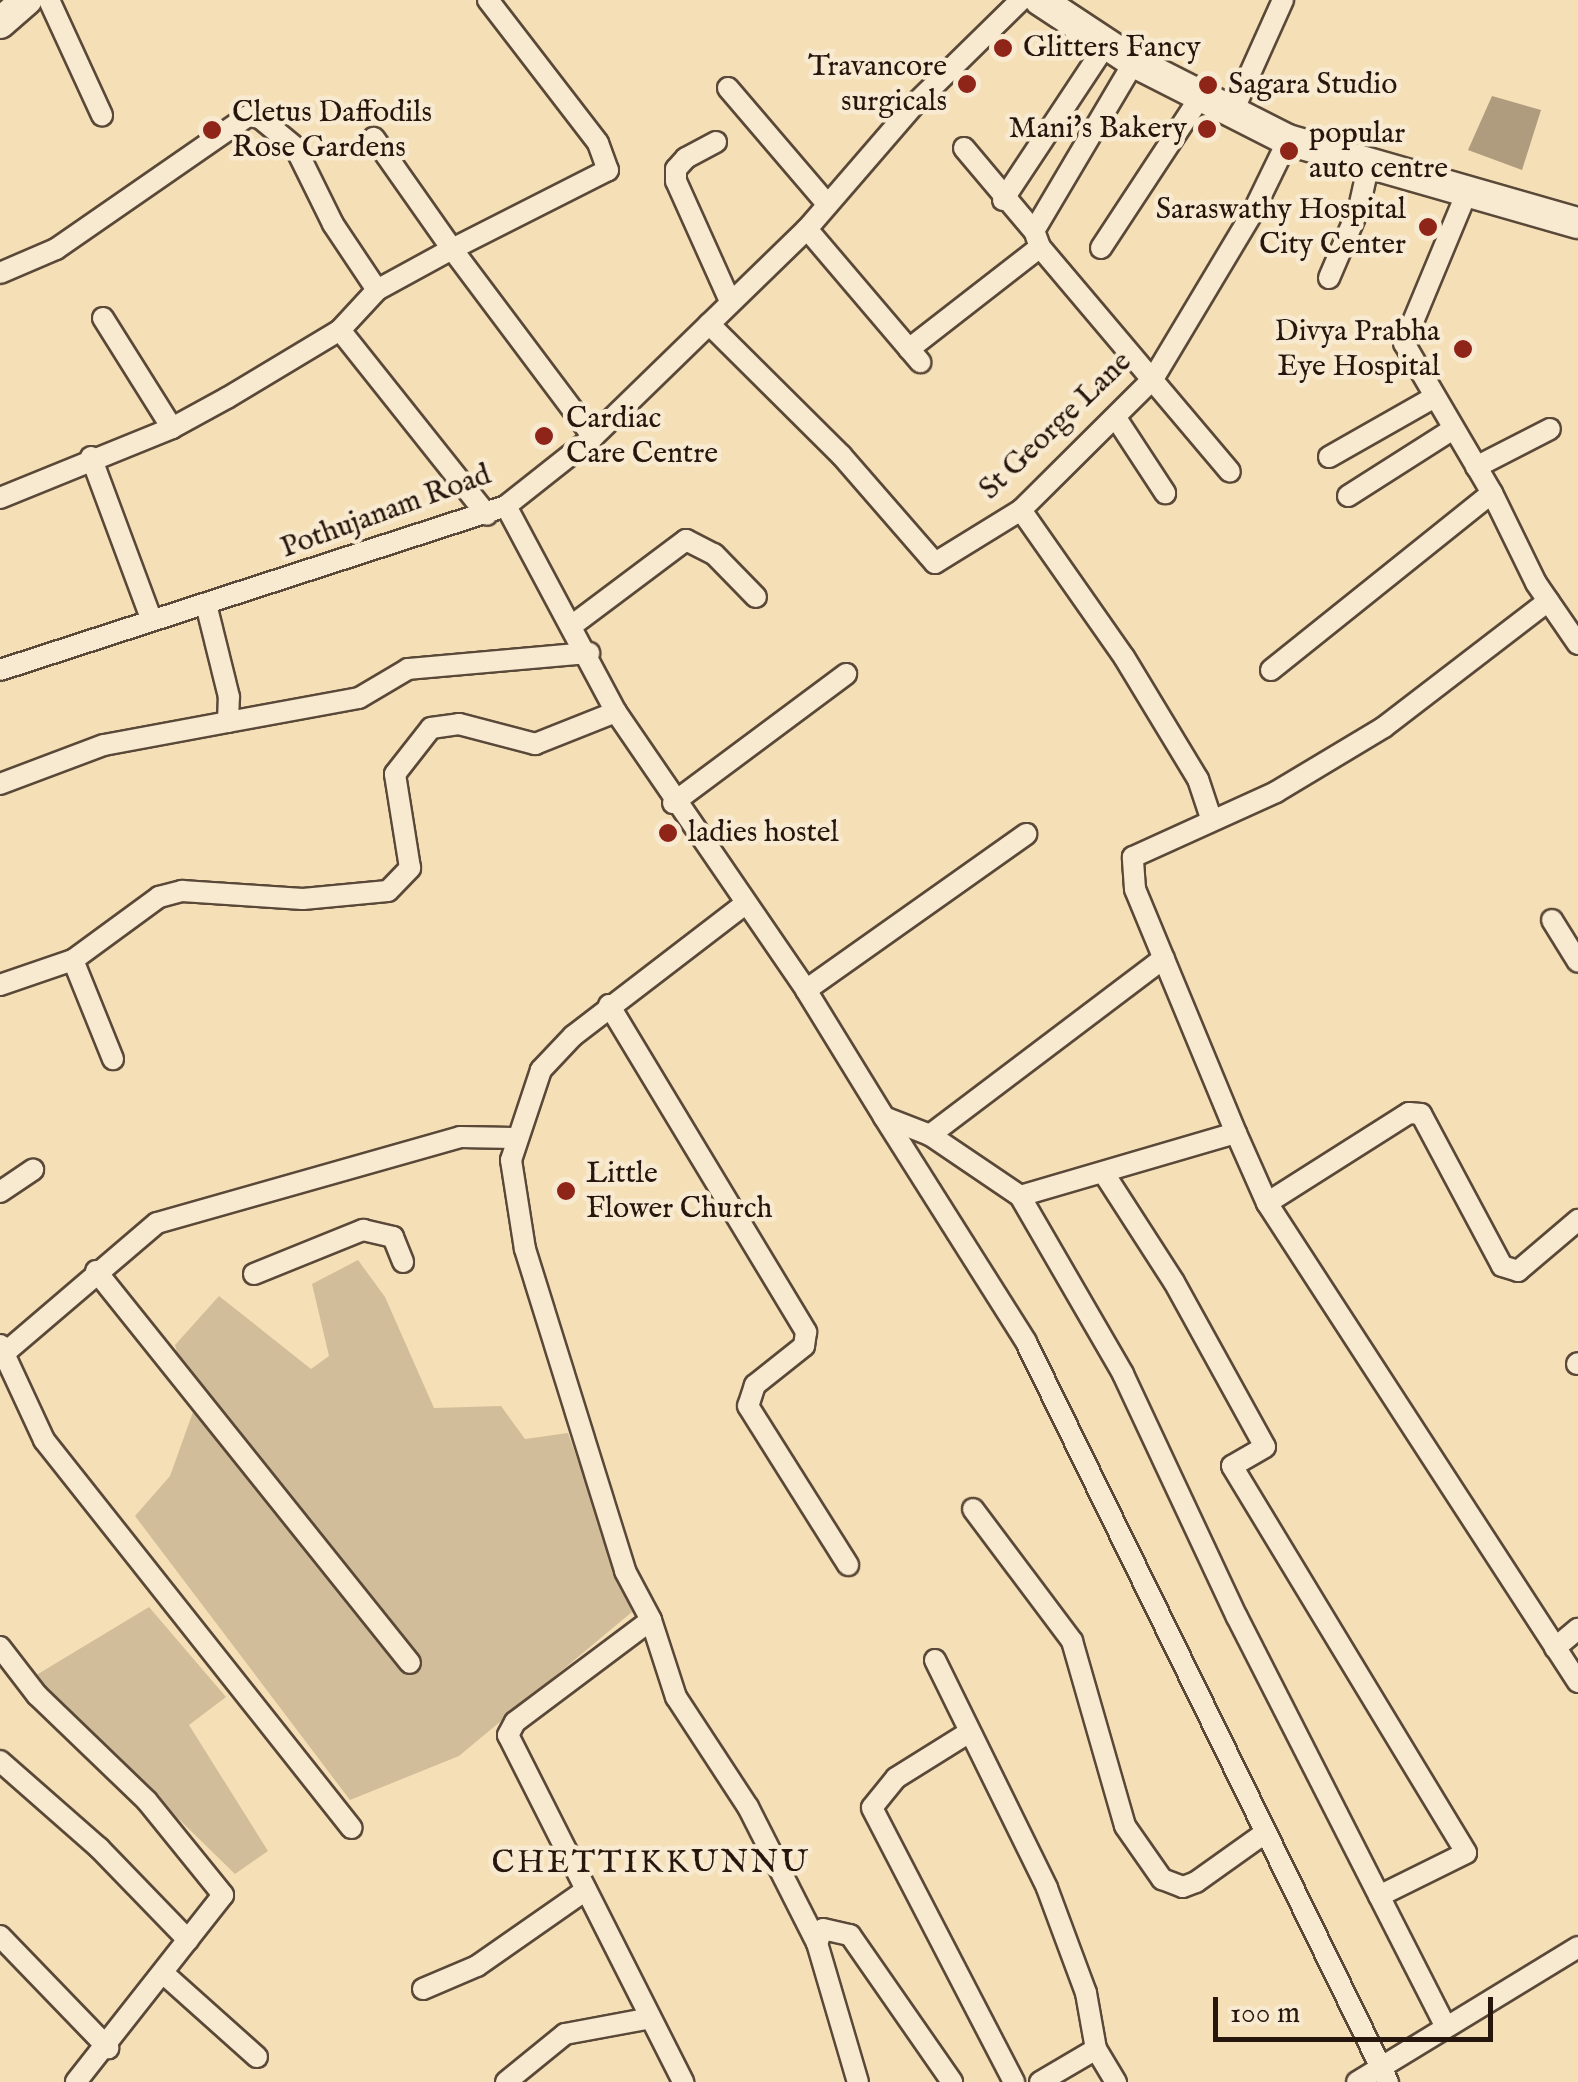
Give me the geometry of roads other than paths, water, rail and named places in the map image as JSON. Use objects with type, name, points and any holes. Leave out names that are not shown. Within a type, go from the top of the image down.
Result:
[{"type":"main road","points":[[0,23],[26,0]]},
{"type":"main road","points":[[1040,0],[1134,62],[1234,109],[1288,140],[1578,223]]},
{"type":"street","points":[[49,0],[102,114]]},
{"type":"street","points":[[0,498],[91,457],[172,428],[340,330],[377,290],[608,170],[598,143],[488,0]]},
{"type":"street","name":"Pothujanam Road","points":[[0,670],[150,616],[206,604],[497,510],[593,436],[807,229],[914,104],[1021,0]]},
{"type":"street","points":[[1234,109],[1284,0]]},
{"type":"street","points":[[1003,200],[1107,43]]},
{"type":"street","points":[[807,229],[914,356],[1037,239],[1134,62]]},
{"type":"street","points":[[728,88],[826,204]]},
{"type":"street","points":[[1102,248],[1202,94]]},
{"type":"street","points":[[0,273],[56,249],[248,116],[260,118],[295,147],[332,224],[377,290]]},
{"type":"street","points":[[374,138],[593,436]]},
{"type":"street","name":"St George Lane","points":[[709,324],[841,455],[935,562],[950,557],[1020,510],[1153,378],[1253,212],[1288,140]]},
{"type":"street","points":[[716,142],[686,158],[676,169],[676,181],[730,300]]},
{"type":"street","points":[[964,148],[1230,472]]},
{"type":"street","points":[[1329,278],[1359,208],[1369,163]]},
{"type":"street","points":[[1467,192],[1406,328],[1408,358],[1492,493],[1548,601],[1578,644]]},
{"type":"street","points":[[103,318],[172,428]]},
{"type":"street","points":[[340,330],[497,510],[574,624],[616,712],[673,802],[806,990],[1026,1342],[1384,2075]]},
{"type":"street","points":[[1329,458],[1434,398]]},
{"type":"street","points":[[1116,418],[1165,493]]},
{"type":"street","points":[[1348,496],[1453,429]]},
{"type":"street","points":[[1476,468],[1550,429]]},
{"type":"street","points":[[91,457],[150,616]]},
{"type":"street","points":[[1271,670],[1492,493]]},
{"type":"street","points":[[1020,510],[1124,657],[1198,779],[1212,818]]},
{"type":"street","points":[[574,624],[686,540],[714,554],[756,597]]},
{"type":"street","points":[[1548,601],[1384,727],[1276,792],[1146,848],[1129,867],[1266,1203],[1578,1682]]},
{"type":"street","points":[[206,604],[228,697],[228,722]]},
{"type":"street","points":[[0,784],[104,745],[359,698],[408,669],[589,653]]},
{"type":"street","points":[[673,802],[846,674]]},
{"type":"street","points":[[0,985],[73,960],[159,897],[182,891],[303,898],[388,891],[410,868],[395,774],[402,757],[432,728],[459,724],[535,744],[616,712]]},
{"type":"street","points":[[806,990],[1026,834]]},
{"type":"street","points":[[745,904],[609,1004],[542,1070],[514,1138],[526,1250],[594,1481],[625,1570],[651,1620],[676,1697],[748,1807],[816,1943],[858,2082]]},
{"type":"street","points":[[1552,920],[1578,962]]},
{"type":"street","points":[[930,1135],[1164,958]]},
{"type":"street","points":[[73,960],[113,1059]]},
{"type":"street","points":[[609,1004],[806,1332],[804,1346],[755,1385],[748,1406],[848,1566]]},
{"type":"street","points":[[1266,1203],[1409,1113],[1421,1114],[1502,1266],[1518,1271],[1578,1220]]},
{"type":"street","points":[[884,1117],[930,1135],[1020,1196],[1123,1374],[1444,2025]]},
{"type":"street","points":[[1020,1196],[1104,1175],[1236,1133]]},
{"type":"street","points":[[352,1828],[44,1440],[2,1351],[157,1223],[460,1137],[514,1138]]},
{"type":"street","points":[[0,1192],[33,1170]]},
{"type":"street","points":[[1104,1175],[1266,1447],[1232,1466],[1466,1852],[1379,1896]]},
{"type":"street","points":[[254,1274],[363,1230],[393,1237],[403,1262]]},
{"type":"street","points":[[96,1271],[410,1663]]},
{"type":"street","points":[[973,1510],[1072,1640],[1125,1826],[1162,1879],[1183,1887],[1196,1882],[1265,1833]]},
{"type":"street","points":[[651,1620],[515,1722],[508,1736],[683,2082]]},
{"type":"street","points":[[1555,1648],[1578,1629]]},
{"type":"street","points":[[0,1647],[37,1695],[147,1801],[213,1876],[223,1895],[108,2048],[76,2082]]},
{"type":"street","points":[[935,1660],[1047,1888],[1086,1992],[1096,2049],[1116,2082]]},
{"type":"street","points":[[968,1733],[896,1778],[872,1808],[1014,2082]]},
{"type":"street","points":[[0,1761],[99,1848],[188,1940]]},
{"type":"street","points":[[423,1989],[477,1966],[586,1890]]},
{"type":"street","points":[[816,1943],[823,1928],[850,1935],[952,2082]]},
{"type":"street","points":[[0,1936],[108,2048]]},
{"type":"street","points":[[1358,2082],[1384,2075],[1444,2025],[1578,1947]]},
{"type":"street","points":[[163,1973],[257,2057]]},
{"type":"street","points":[[506,2082],[565,2034],[651,2018]]},
{"type":"street","points":[[1040,2082],[1096,2049]]},
{"type":"place","name":"Glitters Fancy","points":[[1003,48]]},
{"type":"place","name":"Travancore surgicals","points":[[967,84]]},
{"type":"place","name":"Sagara Studio","points":[[1208,85]]},
{"type":"place","name":"Mani's Bakery","points":[[1207,129]]},
{"type":"place","name":"Cletus Daffodils Rose Gardens","points":[[212,130]]},
{"type":"place","name":"popular auto centre","points":[[1289,151]]},
{"type":"place","name":"Saraswathy Hospital City Center","points":[[1428,227]]},
{"type":"place","name":"Divya Prabha Eye Hospital","points":[[1463,349]]},
{"type":"place","name":"Cardiac Care Centre","points":[[544,436]]},
{"type":"place","name":"ladies hostel","points":[[668,833]]},
{"type":"place","name":"Little Flower Church","points":[[566,1191]]},
{"type":"district","name":"CHETTIKKUNNU","points":[[651,1864]]}]
